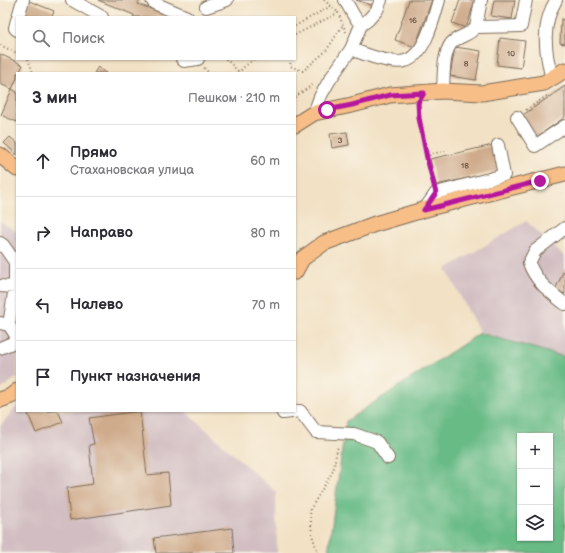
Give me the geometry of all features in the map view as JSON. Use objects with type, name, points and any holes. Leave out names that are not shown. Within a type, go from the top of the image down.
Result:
[{"type":"main road","points":[[296,124],[314,113],[390,95],[443,91],[482,93],[544,83],[552,85],[565,70]]},
{"type":"main road","points":[[0,155],[16,168]]},
{"type":"main road","points":[[296,270],[302,258],[324,243],[375,224],[565,174]]},
{"type":"main road","points":[[0,400],[11,396],[16,392]]},
{"type":"street","points":[[18,16],[23,0]]},
{"type":"street","points":[[73,0],[88,14]]},
{"type":"street","points":[[152,0],[154,3],[185,16]]},
{"type":"street","points":[[206,7],[227,0]]},
{"type":"street","points":[[345,0],[361,25]]},
{"type":"street","points":[[314,113],[329,81],[351,49],[361,25],[377,10],[381,0]]},
{"type":"street","points":[[351,49],[385,60],[405,61],[416,54],[426,37],[432,25],[439,0]]},
{"type":"street","points":[[443,91],[446,52],[454,41],[471,33],[476,27],[481,0]]},
{"type":"street","points":[[476,27],[521,26],[526,0]]},
{"type":"street","points":[[552,85],[544,38],[551,9],[556,0]]},
{"type":"street","points":[[517,117],[535,146],[565,126]]},
{"type":"street","points":[[424,210],[436,193],[504,175],[498,145]]},
{"type":"street","points":[[565,228],[535,251],[529,263],[533,274],[548,291],[565,304]]},
{"type":"street","points":[[0,243],[3,244],[16,262],[16,287],[5,324],[16,336]]},
{"type":"street","points":[[0,286],[16,287]]},
{"type":"street","points":[[0,348],[16,342]]},
{"type":"street","points":[[296,411],[300,411],[316,432],[354,434],[377,442],[388,458]]},
{"type":"path","points":[[296,25],[331,6]]},
{"type":"path","points":[[296,34],[338,13],[347,34]]},
{"type":"path","points":[[291,60],[290,66],[303,71],[326,52],[343,25]]},
{"type":"path","points":[[0,45],[16,53]]},
{"type":"path","points":[[28,60],[32,72]]},
{"type":"path","points":[[227,60],[238,72]]},
{"type":"path","points":[[240,72],[244,66],[253,60]]},
{"type":"path","points":[[517,117],[552,85]]},
{"type":"path","points":[[424,93],[418,103],[419,118],[436,193]]},
{"type":"path","points":[[427,158],[431,154],[446,151]]},
{"type":"path","points":[[318,553],[312,535],[310,510],[333,471],[340,434]]},
{"type":"shaded area","points":[[0,221],[16,231],[16,378],[0,390]]},
{"type":"shaded area","points":[[526,221],[565,257],[565,357],[480,333],[446,269]]},
{"type":"shaded area","points":[[16,407],[16,412],[186,412],[276,492],[277,553],[0,553],[0,426]]},
{"type":"green space","points":[[480,333],[565,357],[565,553],[328,553],[346,421]]},
{"type":"building","points":[[98,0],[140,0],[138,4],[168,16],[134,15]]},
{"type":"building","points":[[356,0],[375,0],[374,6]]},
{"type":"building","points":[[409,0],[432,0],[415,47],[395,40]]},
{"type":"building","points":[[460,0],[475,0],[466,28],[452,23]]},
{"type":"building","points":[[494,0],[515,0],[512,19],[491,16]]},
{"type":"building","points":[[29,1],[54,11],[52,16],[23,16]]},
{"type":"building","points":[[561,19],[565,20],[565,44],[560,43]]},
{"type":"building","points":[[500,38],[525,41],[521,68],[497,65]]},
{"type":"building","points":[[455,47],[481,51],[476,80],[450,76]]},
{"type":"building","points":[[0,54],[23,65],[20,72],[16,72],[16,80],[12,89],[0,84]]},
{"type":"building","points":[[98,67],[105,72],[95,72]]},
{"type":"building","points":[[565,86],[565,117],[535,138],[520,117]]},
{"type":"building","points":[[12,89],[16,91],[16,122],[1,115]]},
{"type":"building","points":[[347,132],[349,145],[332,148],[330,134]]},
{"type":"building","points":[[10,137],[16,142],[16,154],[4,143]]},
{"type":"building","points":[[493,145],[499,171],[436,185],[430,159]]},
{"type":"building","points":[[565,268],[565,294],[555,290]]},
{"type":"building","points":[[27,412],[58,412],[63,422],[36,433]]},
{"type":"building","points":[[140,412],[147,475],[168,473],[171,505],[70,520],[67,488],[93,484],[89,445],[94,444],[89,418]]},
{"type":"building","points":[[232,528],[234,553],[156,553],[154,538]]},
{"type":"route","points":[[327,110],[390,95],[424,93],[418,103],[419,118],[436,193],[424,210],[540,181]]}]
